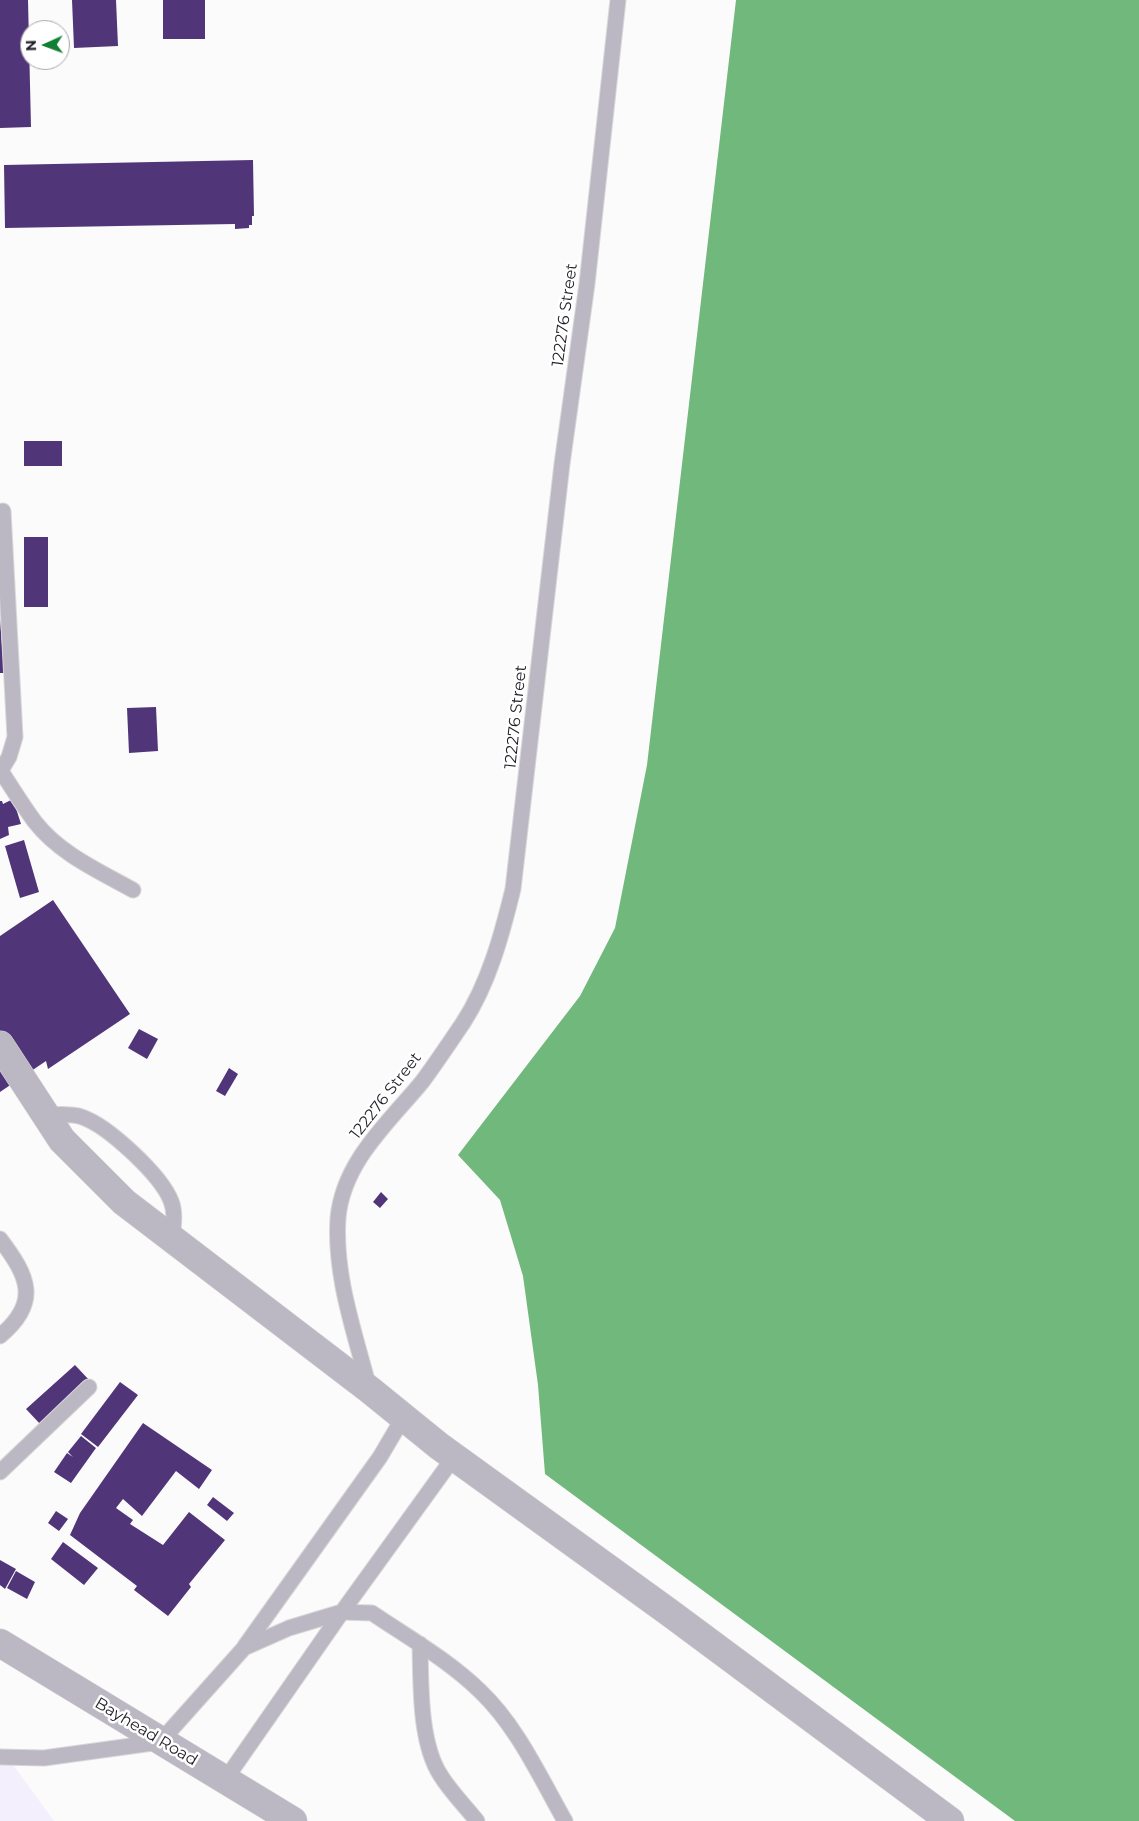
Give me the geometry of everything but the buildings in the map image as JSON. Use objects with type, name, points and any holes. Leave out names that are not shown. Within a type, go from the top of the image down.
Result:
[{"type":"street","points":[[0,1045],[62,1140],[103,1184],[172,1240],[370,1390],[454,1457],[670,1613],[950,1821]]},
{"type":"street","name":"Bayhead Road","points":[[0,1643],[160,1742],[293,1821]]},
{"type":"lane","name":"122276 Street","points":[[370,1390],[342,1284],[338,1253],[338,1216],[354,1165],[388,1119],[422,1081],[464,1021],[496,951],[513,889],[562,464],[587,284],[618,0]]},
{"type":"lane","points":[[3,511],[15,737],[9,757],[0,771],[36,822],[53,841],[76,858],[133,890]]},
{"type":"lane","points":[[44,1115],[70,1115],[95,1122],[144,1166],[164,1188],[171,1201],[174,1214],[172,1240]]},
{"type":"lane","points":[[0,1239],[15,1259],[27,1297],[24,1310],[0,1336]]},
{"type":"lane","points":[[0,1472],[89,1387]]},
{"type":"lane","points":[[0,1757],[44,1758],[160,1742],[244,1648],[380,1457],[403,1418]]},
{"type":"lane","points":[[225,1780],[342,1612],[454,1457]]},
{"type":"lane","points":[[244,1648],[289,1628],[342,1612],[372,1613],[448,1662],[481,1691],[505,1719],[565,1821]]},
{"type":"lane","points":[[420,1644],[425,1725],[432,1758],[440,1775],[477,1821]]},
{"type":"shaded area","points":[[736,0],[1139,0],[1139,1821],[1015,1821],[545,1474],[538,1385],[523,1276],[500,1200],[458,1155],[580,996],[615,928],[647,765]]},
{"type":"shaded area","points":[[0,1747],[54,1821],[0,1821]]}]
